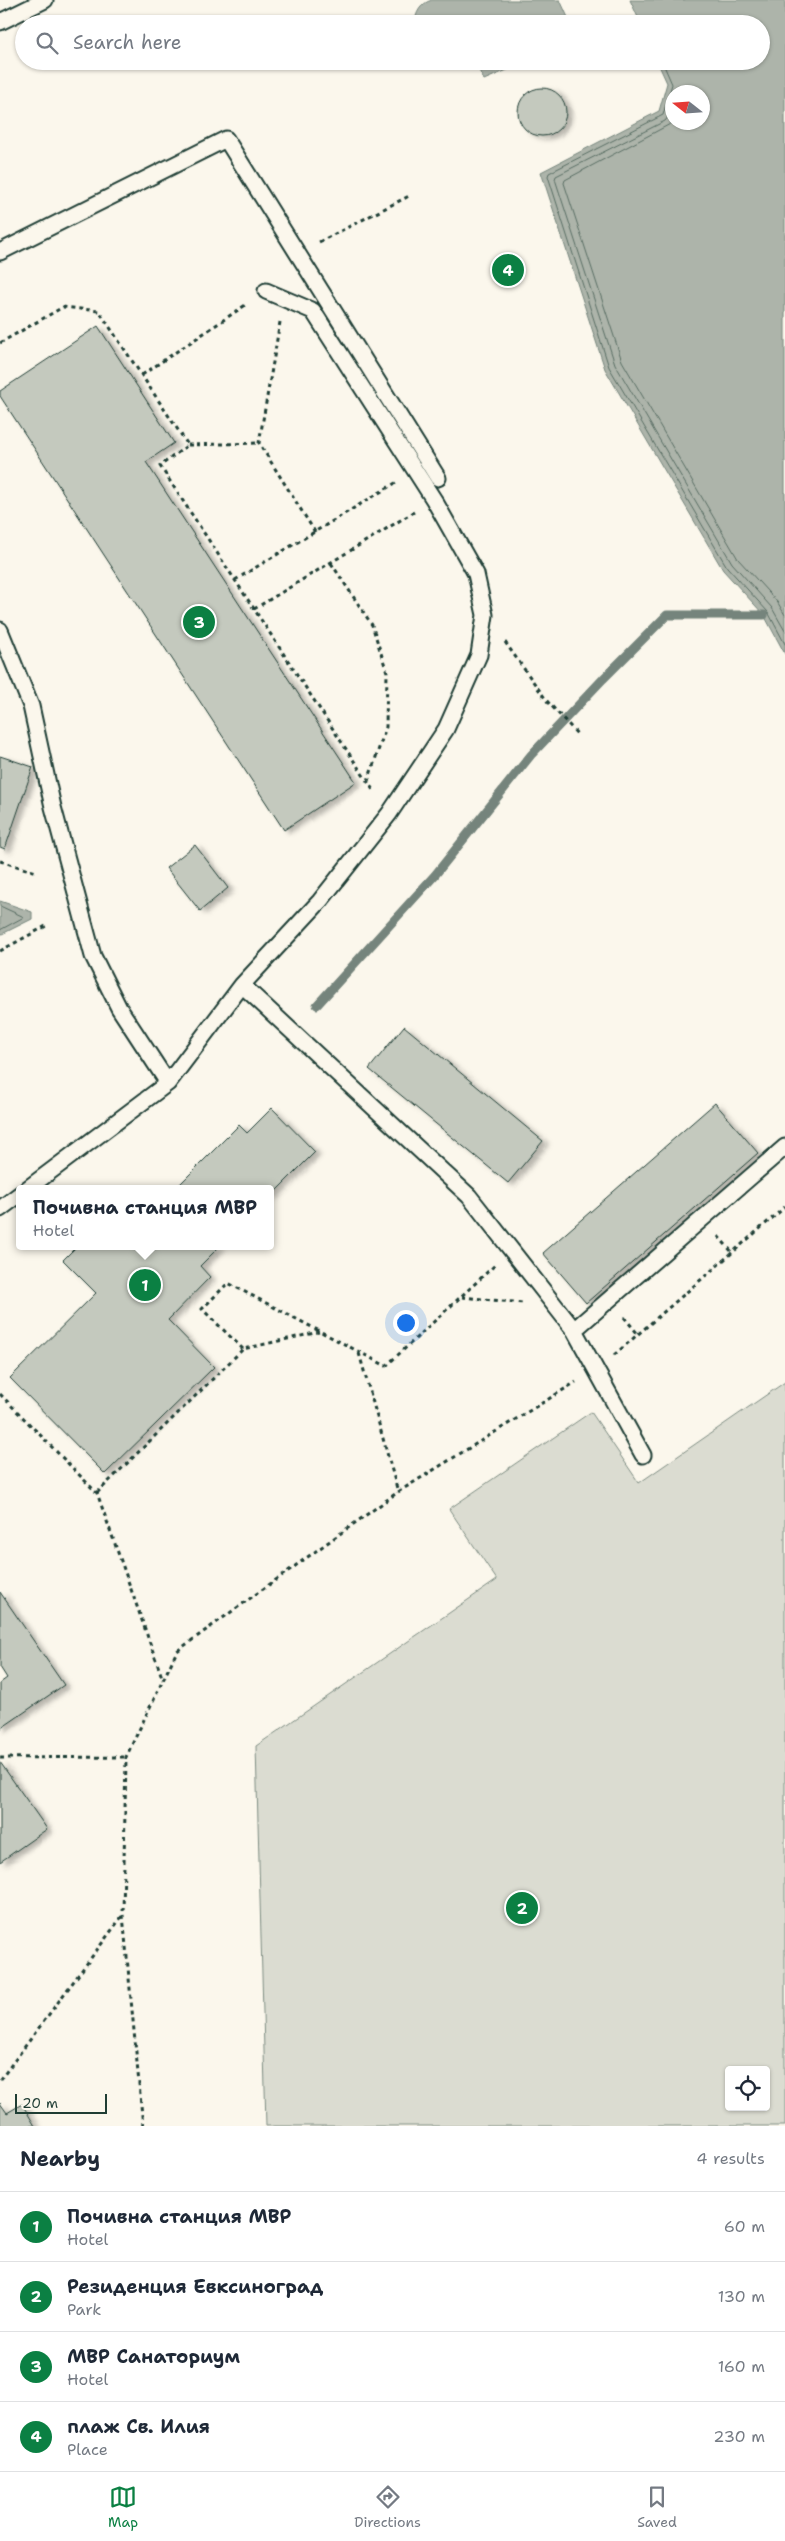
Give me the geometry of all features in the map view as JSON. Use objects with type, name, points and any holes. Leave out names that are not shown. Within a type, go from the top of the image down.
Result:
[{"type":"lane","points":[[0,22],[45,0]]},
{"type":"lane","points":[[0,252],[226,139],[296,254],[438,478]]},
{"type":"lane","points":[[32,1185],[168,1083],[242,984],[320,901],[389,814],[446,729],[479,655],[485,615],[476,574],[434,500],[313,311],[266,291]]},
{"type":"lane","points":[[0,630],[31,706],[53,807],[93,956],[119,1008],[168,1083]]},
{"type":"lane","points":[[242,984],[469,1196],[574,1330],[643,1455]]},
{"type":"lane","points":[[574,1330],[785,1147]]},
{"type":"lane","points":[[0,1209],[16,1197]]},
{"type":"path","points":[[296,254],[409,196]]},
{"type":"path","points":[[142,375],[266,291]]},
{"type":"path","points":[[284,299],[259,443],[315,532]]},
{"type":"path","points":[[0,343],[62,307],[99,311],[188,446]]},
{"type":"path","points":[[259,443],[188,446],[160,466],[389,814]]},
{"type":"path","points":[[235,580],[416,471]]},
{"type":"path","points":[[254,609],[434,500]]},
{"type":"path","points":[[330,563],[372,625],[387,672],[386,727],[368,782]]},
{"type":"path","points":[[485,615],[547,701],[579,736]]},
{"type":"path","points":[[0,861],[36,872]]},
{"type":"path","points":[[0,951],[46,926]]},
{"type":"path","points":[[143,2126],[123,1915],[126,1757],[177,1651],[398,1492],[596,1370],[785,1207]]},
{"type":"path","points":[[243,1349],[202,1309],[228,1283],[386,1366],[512,1250]]},
{"type":"path","points":[[461,1296],[556,1307]]},
{"type":"path","points":[[97,1493],[243,1349],[319,1332]]},
{"type":"path","points":[[359,1352],[398,1492]]},
{"type":"path","points":[[0,1394],[97,1493],[163,1681]]},
{"type":"path","points":[[0,1758],[126,1757]]},
{"type":"path","points":[[0,2080],[123,1915]]},
{"type":"shaded area","points":[[785,1382],[785,2126],[266,2126],[256,1746],[497,1580],[449,1509],[591,1412],[639,1483]]},
{"type":"water","points":[[432,0],[560,0],[567,15],[416,15],[425,3]]},
{"type":"water","points":[[630,0],[785,0],[785,654],[764,615],[723,570],[605,369],[541,172],[659,111],[665,90],[665,130],[710,130],[710,85],[666,85],[661,70],[770,70],[770,15],[637,15]]},
{"type":"water","points":[[479,70],[507,70],[484,80]]},
{"type":"water","points":[[0,901],[32,912],[32,919],[0,935]]},
{"type":"building","points":[[537,88],[547,88],[556,92],[562,98],[565,103],[565,121],[556,132],[547,136],[537,136],[528,132],[522,126],[518,117],[518,107],[522,98],[528,92]]},
{"type":"building","points":[[98,326],[174,443],[146,462],[356,782],[284,830],[0,396],[0,391]]},
{"type":"building","points":[[0,756],[33,767],[5,849],[0,847]]},
{"type":"building","points":[[195,845],[228,888],[200,911],[166,868]]},
{"type":"building","points":[[404,1026],[543,1141],[508,1183],[369,1069]]},
{"type":"building","points":[[715,1103],[758,1153],[586,1303],[543,1253]]},
{"type":"building","points":[[272,1108],[315,1152],[274,1193],[274,1185],[179,1185],[239,1125],[247,1133]]},
{"type":"building","points":[[73,1250],[216,1250],[200,1266],[210,1277],[168,1320],[214,1367],[105,1474],[10,1378],[96,1293],[63,1260]]},
{"type":"building","points":[[0,1592],[64,1685],[0,1729],[0,1683],[7,1678],[0,1667]]},
{"type":"building","points":[[0,1762],[47,1829],[0,1862]]},
{"type":"building","points":[[0,2103],[7,2113],[22,2104],[35,2126],[0,2126]]},
{"type":"waterway","points":[[317,1005],[435,875],[531,755],[667,615],[764,615]]},
{"type":"place","name":"плаж Св. Илия","points":[[508,270]]},
{"type":"place","name":"МВР Санаториум","points":[[199,622]]},
{"type":"place","name":"Почивна станция МВР","points":[[145,1285]]},
{"type":"place","name":"Резиденция Евксиноград","points":[[522,1908]]}]
